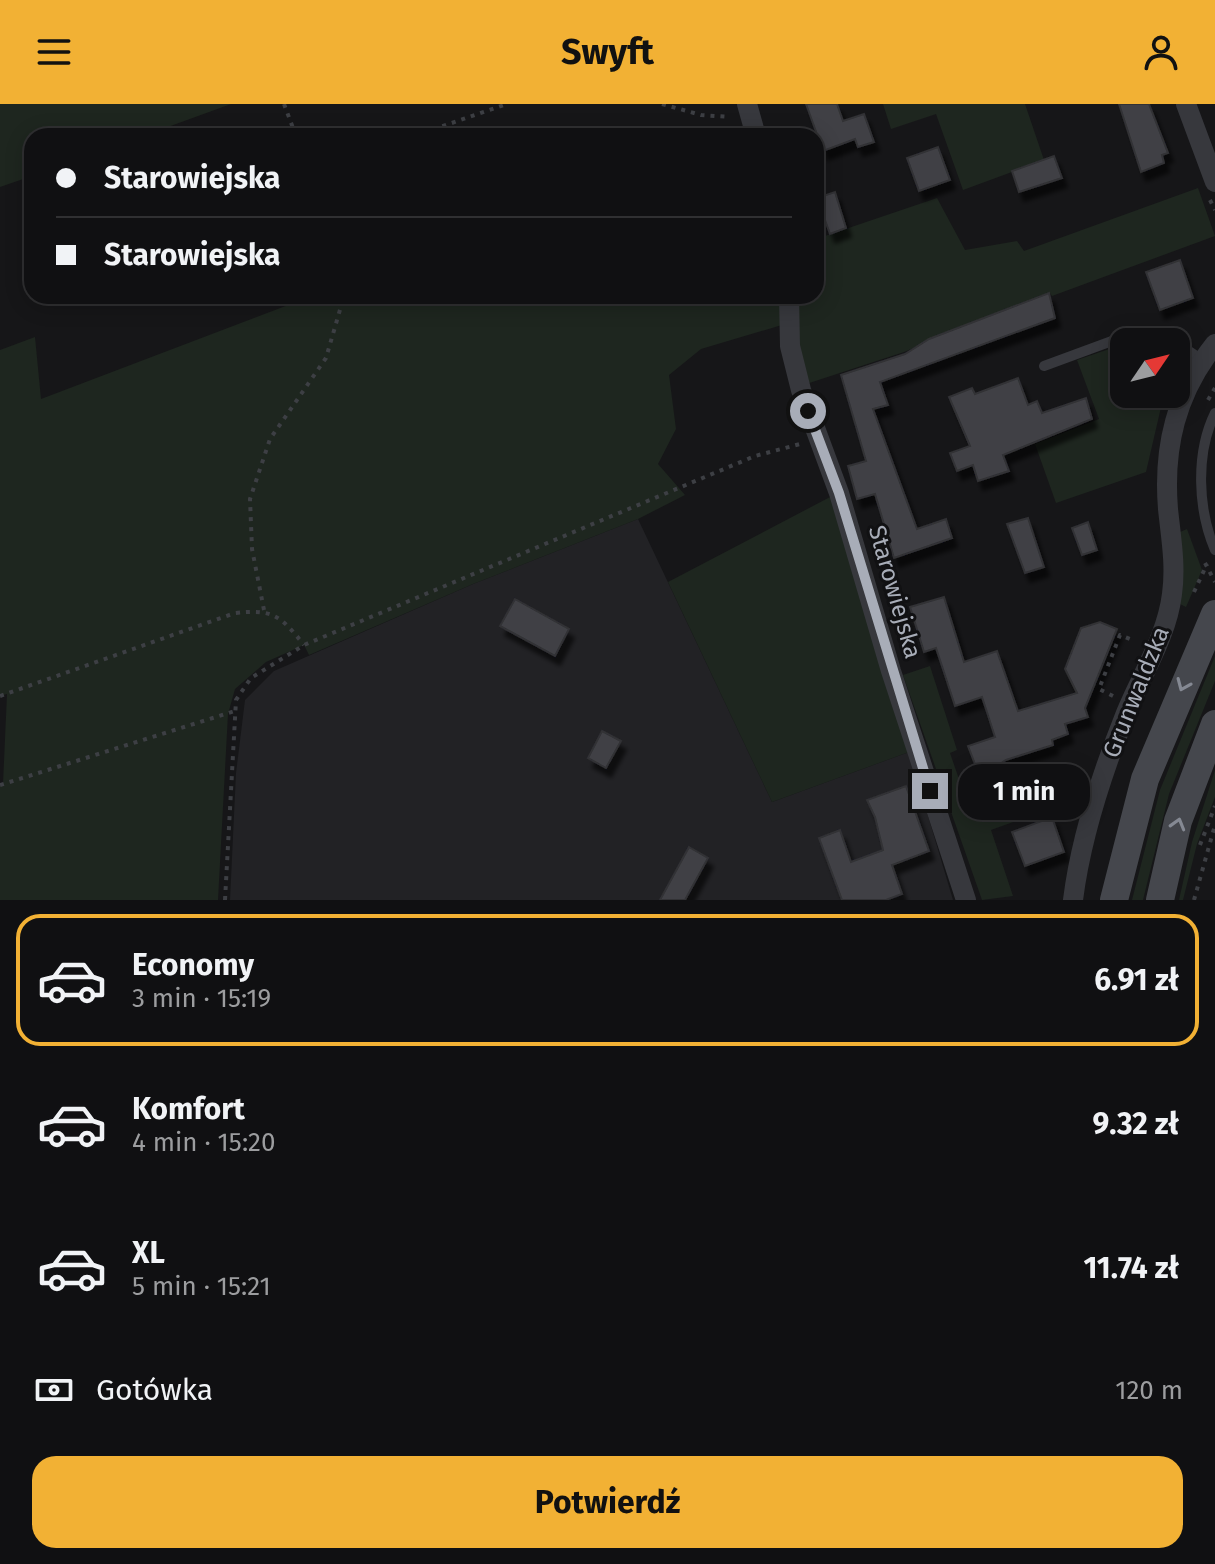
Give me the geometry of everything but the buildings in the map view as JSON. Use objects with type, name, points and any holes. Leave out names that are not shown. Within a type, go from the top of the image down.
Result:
[{"type":"main road","name":"Grunwaldzka","points":[[1114,900],[1145,779],[1215,614]]},
{"type":"main road","points":[[1160,900],[1178,821],[1215,724]]},
{"type":"street","points":[[1186,104],[1215,182]]},
{"type":"street","name":"Starowiejska","points":[[789,304],[790,346],[966,900]]},
{"type":"street","name":"Grunwaldzka","points":[[1073,900],[1084,842],[1108,761],[1170,605],[1174,562],[1167,482],[1169,443],[1184,392],[1209,352]]},
{"type":"lane","points":[[1044,366],[1139,331],[1162,333],[1209,352]]},
{"type":"lane","points":[[1215,413],[1202,469],[1204,514],[1215,550]]},
{"type":"path","points":[[284,104],[293,128]]},
{"type":"path","points":[[437,128],[507,104]]},
{"type":"path","points":[[662,104],[701,115],[751,119]]},
{"type":"path","points":[[264,610],[252,549],[250,499],[270,439],[326,358],[342,304]]},
{"type":"path","points":[[225,900],[236,700],[251,678],[304,645],[755,456],[818,438]]},
{"type":"path","points":[[0,696],[235,613],[264,610],[285,621],[304,645]]},
{"type":"path","points":[[0,785],[235,711]]},
{"type":"path","points":[[1197,858],[1215,806]]},
{"type":"path","points":[[1194,900],[1215,825]]},
{"type":"path","points":[[1187,900],[1194,872]]},
{"type":"shaded area","points":[[0,104],[231,104],[165,128],[24,128],[24,179],[0,187]]},
{"type":"shaded area","points":[[883,104],[1025,104],[1044,160],[963,190],[936,114],[891,129]]},
{"type":"shaded area","points":[[1198,188],[1215,236],[1052,296],[1050,293],[904,352],[794,388],[782,325],[701,349],[669,375],[676,429],[658,464],[685,495],[638,519],[473,584],[309,655],[304,645],[266,662],[235,689],[228,714],[218,900],[0,900],[0,785],[3,784],[7,694],[0,696],[0,350],[35,337],[41,399],[291,304],[824,304],[824,236],[937,198],[965,250],[1017,241],[1024,251]]},
{"type":"shaded area","points":[[1110,349],[1110,408],[1161,408],[1146,472],[1056,503],[1035,444],[1099,419],[1077,360]]},
{"type":"shaded area","points":[[832,496],[909,752],[772,802],[668,582]]},
{"type":"shaded area","points":[[638,519],[772,802],[909,752],[953,900],[230,900],[236,773],[245,700],[274,671],[473,584]]},
{"type":"shaded area","points":[[1187,529],[1202,570],[1186,607],[1180,604],[1180,532]]},
{"type":"shaded area","points":[[1215,656],[1215,681],[1169,794],[1143,900],[1132,900],[1160,790]]},
{"type":"shaded area","points":[[930,666],[957,750],[950,753],[971,814],[1079,775],[1079,798],[991,830],[1013,896],[982,900],[903,675]]},
{"type":"shaded area","points":[[1215,770],[1215,797],[1197,844],[1183,900],[1179,900],[1192,842]]},
{"type":"route","points":[[808,411],[839,493],[930,791]]}]
